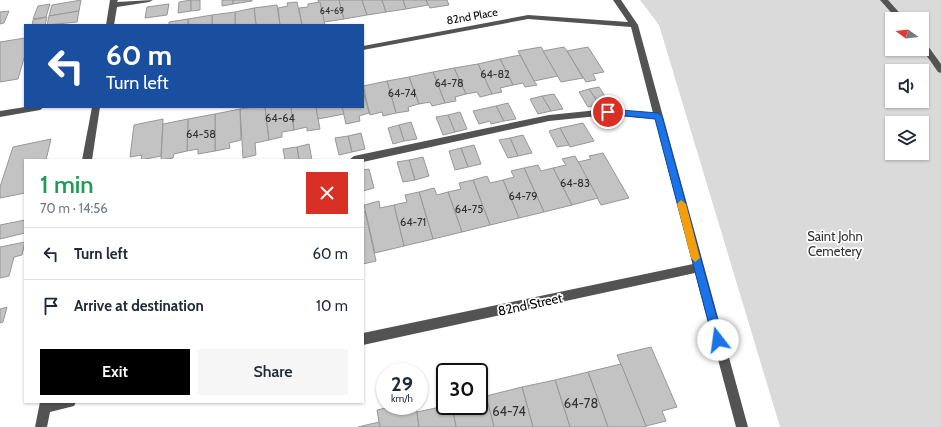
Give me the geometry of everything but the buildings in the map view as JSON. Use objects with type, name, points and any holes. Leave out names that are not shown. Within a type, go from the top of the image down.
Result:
[{"type":"street","points":[[110,24],[114,3],[149,0]]},
{"type":"street","points":[[617,0],[634,25],[698,268],[742,427]]},
{"type":"street","points":[[884,0],[895,12]]},
{"type":"street","name":"82nd Place","points":[[364,48],[528,17],[634,25]]},
{"type":"street","points":[[929,54],[941,70]]},
{"type":"street","points":[[0,114],[34,108]]},
{"type":"street","points":[[87,159],[96,108]]},
{"type":"street","points":[[359,159],[549,118],[608,112],[658,116]]},
{"type":"street","name":"82nd Street","points":[[364,339],[698,268]]},
{"type":"street","points":[[41,427],[45,405],[62,403]]},
{"type":"green space","name":"Saint John Cemetery","points":[[640,0],[941,0],[941,427],[780,427],[659,25]]},
{"type":"slow traffic","points":[[681,204],[695,258]]},
{"type":"route","points":[[608,112],[658,116],[718,340]]}]
